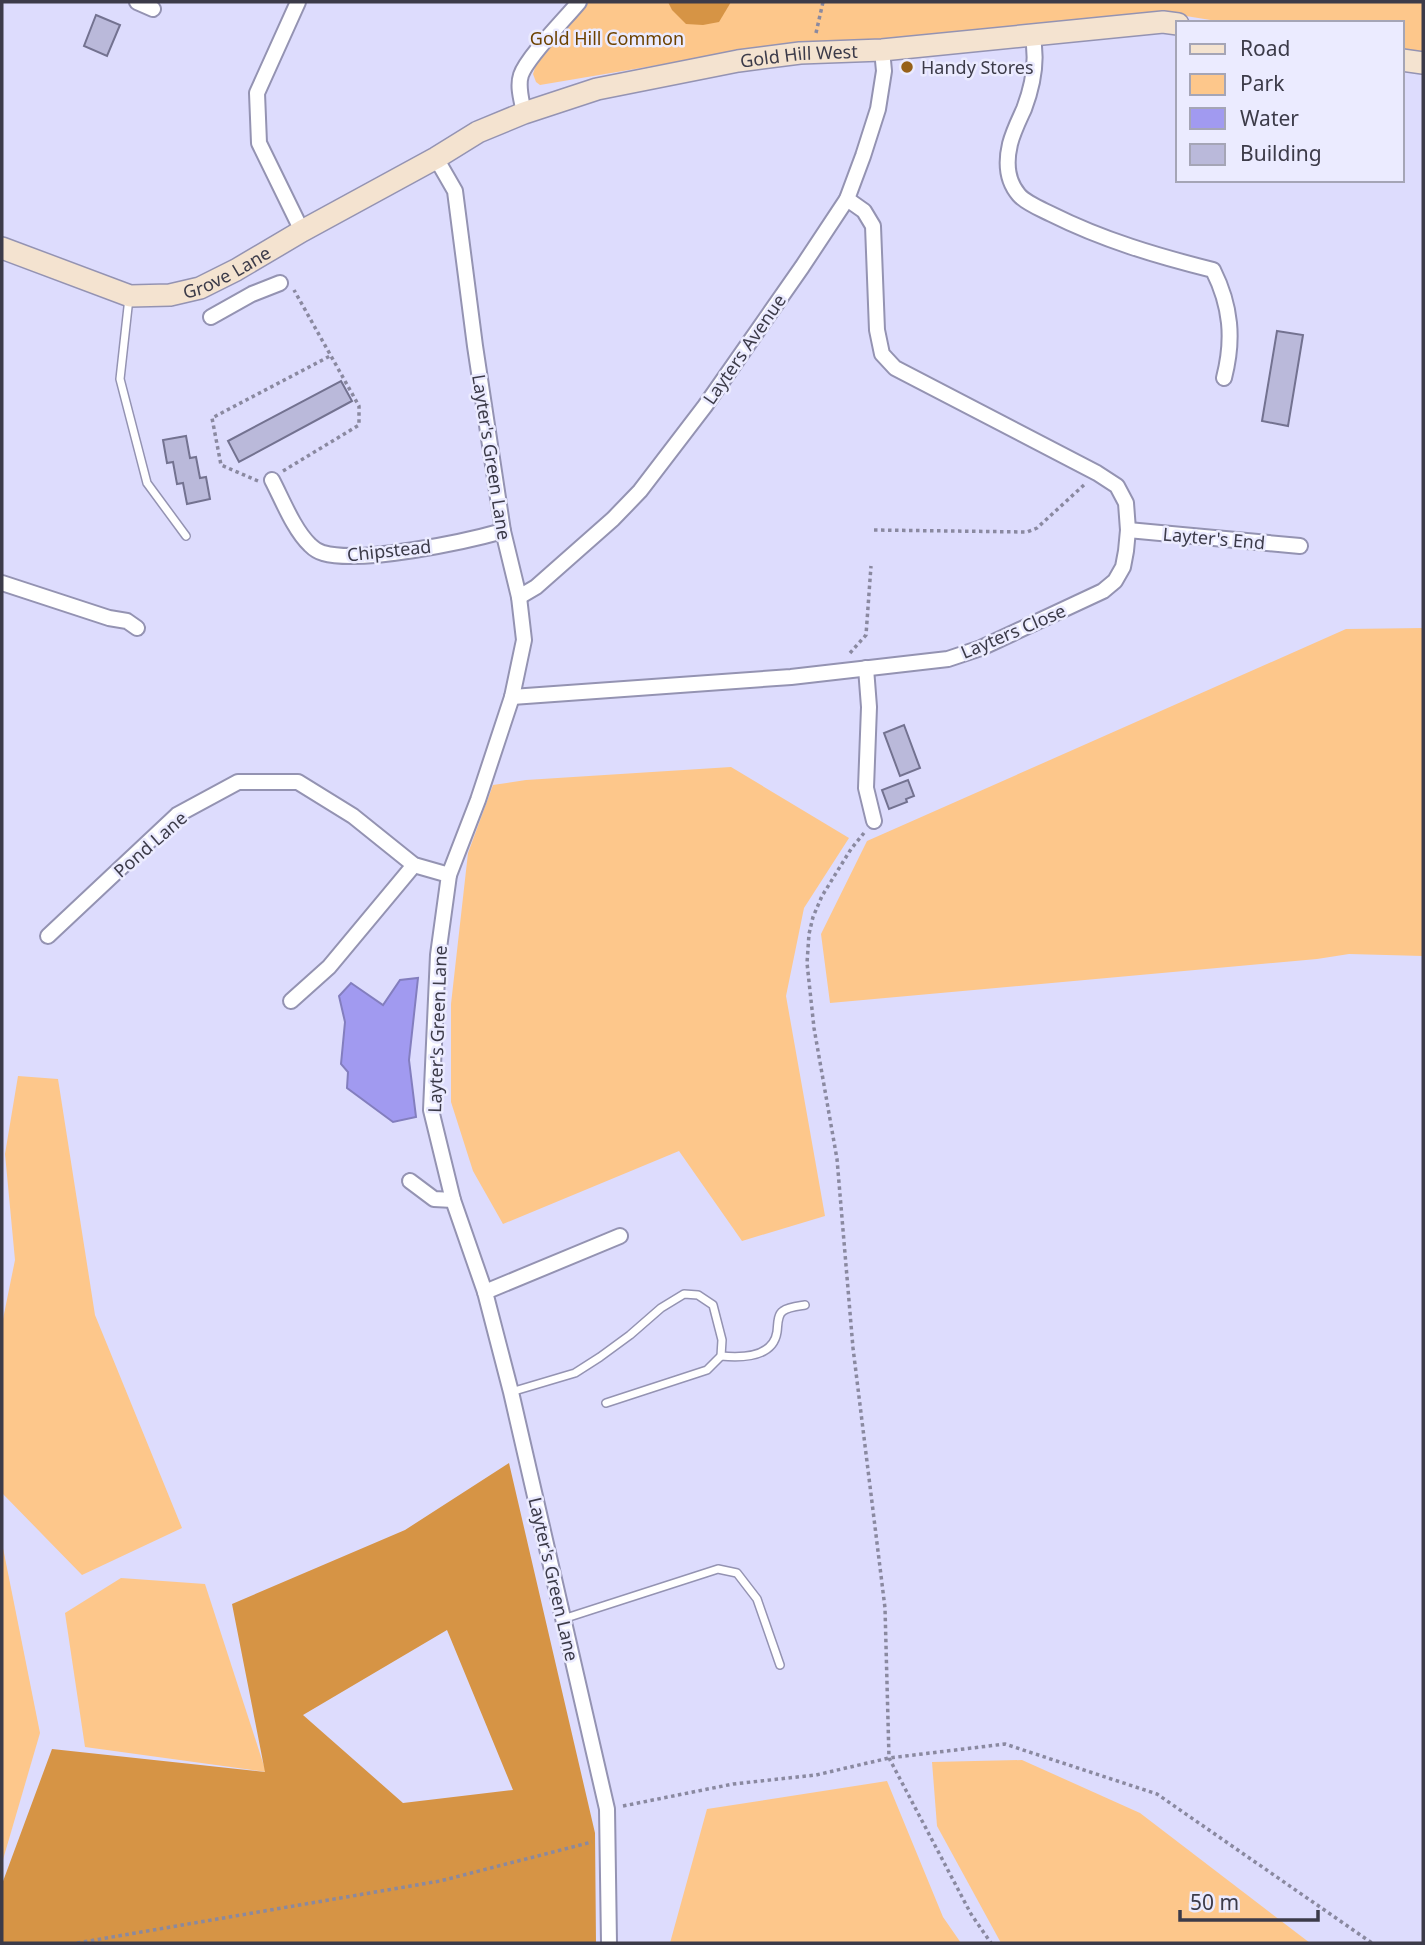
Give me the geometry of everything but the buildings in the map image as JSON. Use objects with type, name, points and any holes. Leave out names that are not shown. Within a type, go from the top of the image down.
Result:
[{"type":"street","points":[[137,2],[153,9]]},
{"type":"street","points":[[298,2],[257,93],[259,143],[302,231]]},
{"type":"street","points":[[524,113],[520,91],[521,75],[579,2]]},
{"type":"street","name":"Gold Hill West","points":[[436,158],[478,132],[524,113],[597,89],[738,61],[800,53],[882,50],[1163,22],[1176,24]]},
{"type":"street","points":[[1032,35],[1035,59],[1032,83],[1010,142],[1007,164],[1010,180],[1019,196],[1074,225],[1144,252],[1213,270],[1231,325],[1229,358],[1224,378]]},
{"type":"street","name":"Layters Avenue","points":[[519,597],[546,579],[640,491],[705,406],[802,267],[847,199],[878,109],[884,71],[882,50]]},
{"type":"street","points":[[1404,60],[1423,63]]},
{"type":"street","name":"Grove Lane","points":[[2,248],[130,296],[170,296],[200,288],[236,270],[436,158]]},
{"type":"street","name":"Layter's Green Lane","points":[[436,158],[455,191],[503,531],[519,597],[524,640],[512,697],[478,800],[449,875],[438,955],[431,1110],[453,1200],[485,1292],[511,1392],[607,1809],[609,1943]]},
{"type":"street","name":"Layters Close","points":[[512,697],[761,680],[948,659],[981,648],[1102,591],[1115,581],[1123,567],[1128,530],[1126,503],[1117,486],[895,368],[882,354],[877,330],[873,226],[864,211],[847,199]]},
{"type":"street","points":[[236,270],[252,294]]},
{"type":"street","points":[[211,317],[280,282]]},
{"type":"street","name":"Chipstead","points":[[272,480],[302,535],[321,552],[359,556],[405,551],[503,531]]},
{"type":"street","name":"Layter's End","points":[[1128,530],[1300,547]]},
{"type":"street","points":[[2,583],[108,618],[127,621],[137,628]]},
{"type":"street","points":[[858,669],[869,707],[866,788],[874,821]]},
{"type":"street","name":"Pond Lane","points":[[48,936],[177,816],[237,782],[298,782],[353,816],[414,865],[449,875]]},
{"type":"street","points":[[291,1001],[329,967],[414,865]]},
{"type":"street","points":[[410,1181],[434,1199],[453,1200]]},
{"type":"street","points":[[485,1292],[620,1236]]},
{"type":"lane","points":[[130,296],[120,379],[148,483],[186,536]]},
{"type":"lane","points":[[511,1392],[575,1373],[600,1357],[661,1308],[684,1294],[698,1294],[713,1305],[722,1340],[721,1356],[707,1370],[606,1403]]},
{"type":"lane","points":[[721,1356],[752,1356],[764,1352],[774,1342],[780,1313],[805,1305]]},
{"type":"lane","points":[[562,1619],[718,1569],[737,1573],[757,1600],[780,1665]]},
{"type":"path","points":[[815,38],[823,2]]},
{"type":"path","points":[[280,282],[295,290],[359,406],[359,425],[280,472],[272,480],[255,481],[221,465],[212,418],[330,356]]},
{"type":"path","points":[[874,530],[1027,532],[1037,527],[1097,473]]},
{"type":"path","points":[[858,669],[850,653],[866,635],[871,566]]},
{"type":"path","points":[[874,821],[851,849],[822,896],[809,934],[807,963],[814,1028],[837,1159],[853,1348],[885,1608],[889,1758],[971,1914],[991,1943]]},
{"type":"path","points":[[607,1809],[733,1784],[816,1775],[889,1758],[1005,1744],[1157,1794],[1372,1943]]},
{"type":"path","points":[[77,1943],[440,1881],[607,1838]]},
{"type":"green space","name":"Gold Hill Common","points":[[589,2],[1423,2],[1423,54],[1404,50],[1404,21],[1217,21],[1186,16],[1133,15],[741,51],[540,85],[533,74],[536,65]]},
{"type":"green space","points":[[1423,628],[1423,956],[1349,954],[830,1003],[821,934],[867,841],[1346,629]]},
{"type":"green space","points":[[731,767],[849,838],[804,908],[786,996],[825,1216],[742,1241],[679,1151],[503,1224],[473,1171],[451,1102],[451,1004],[468,853],[493,785],[526,780]]},
{"type":"green space","points":[[18,1076],[58,1079],[95,1315],[182,1528],[82,1575],[2,1493],[2,1324],[15,1260],[5,1154]]},
{"type":"green space","points":[[2,1543],[40,1733],[2,1863]]},
{"type":"green space","points":[[121,1578],[205,1584],[266,1772],[85,1747],[65,1613]]},
{"type":"green space","points":[[1022,1760],[1140,1813],[1310,1943],[1001,1943],[937,1826],[932,1762]]},
{"type":"green space","points":[[887,1781],[943,1917],[961,1943],[670,1943],[707,1809]]},
{"type":"shaded area","points":[[668,2],[731,2],[719,22],[703,25],[686,24]]},
{"type":"shaded area","points":[[509,1463],[595,1833],[596,1943],[2,1943],[2,1884],[52,1749],[265,1772],[232,1604],[405,1530]],"holes":[[[447,1630],[513,1790],[403,1803],[303,1715]]]},
{"type":"water","points":[[418,978],[409,1060],[416,1117],[393,1122],[347,1088],[348,1072],[341,1064],[345,1022],[339,996],[351,983],[383,1005],[400,980]]},
{"type":"place","name":"Handy Stores","points":[[907,67]]}]
